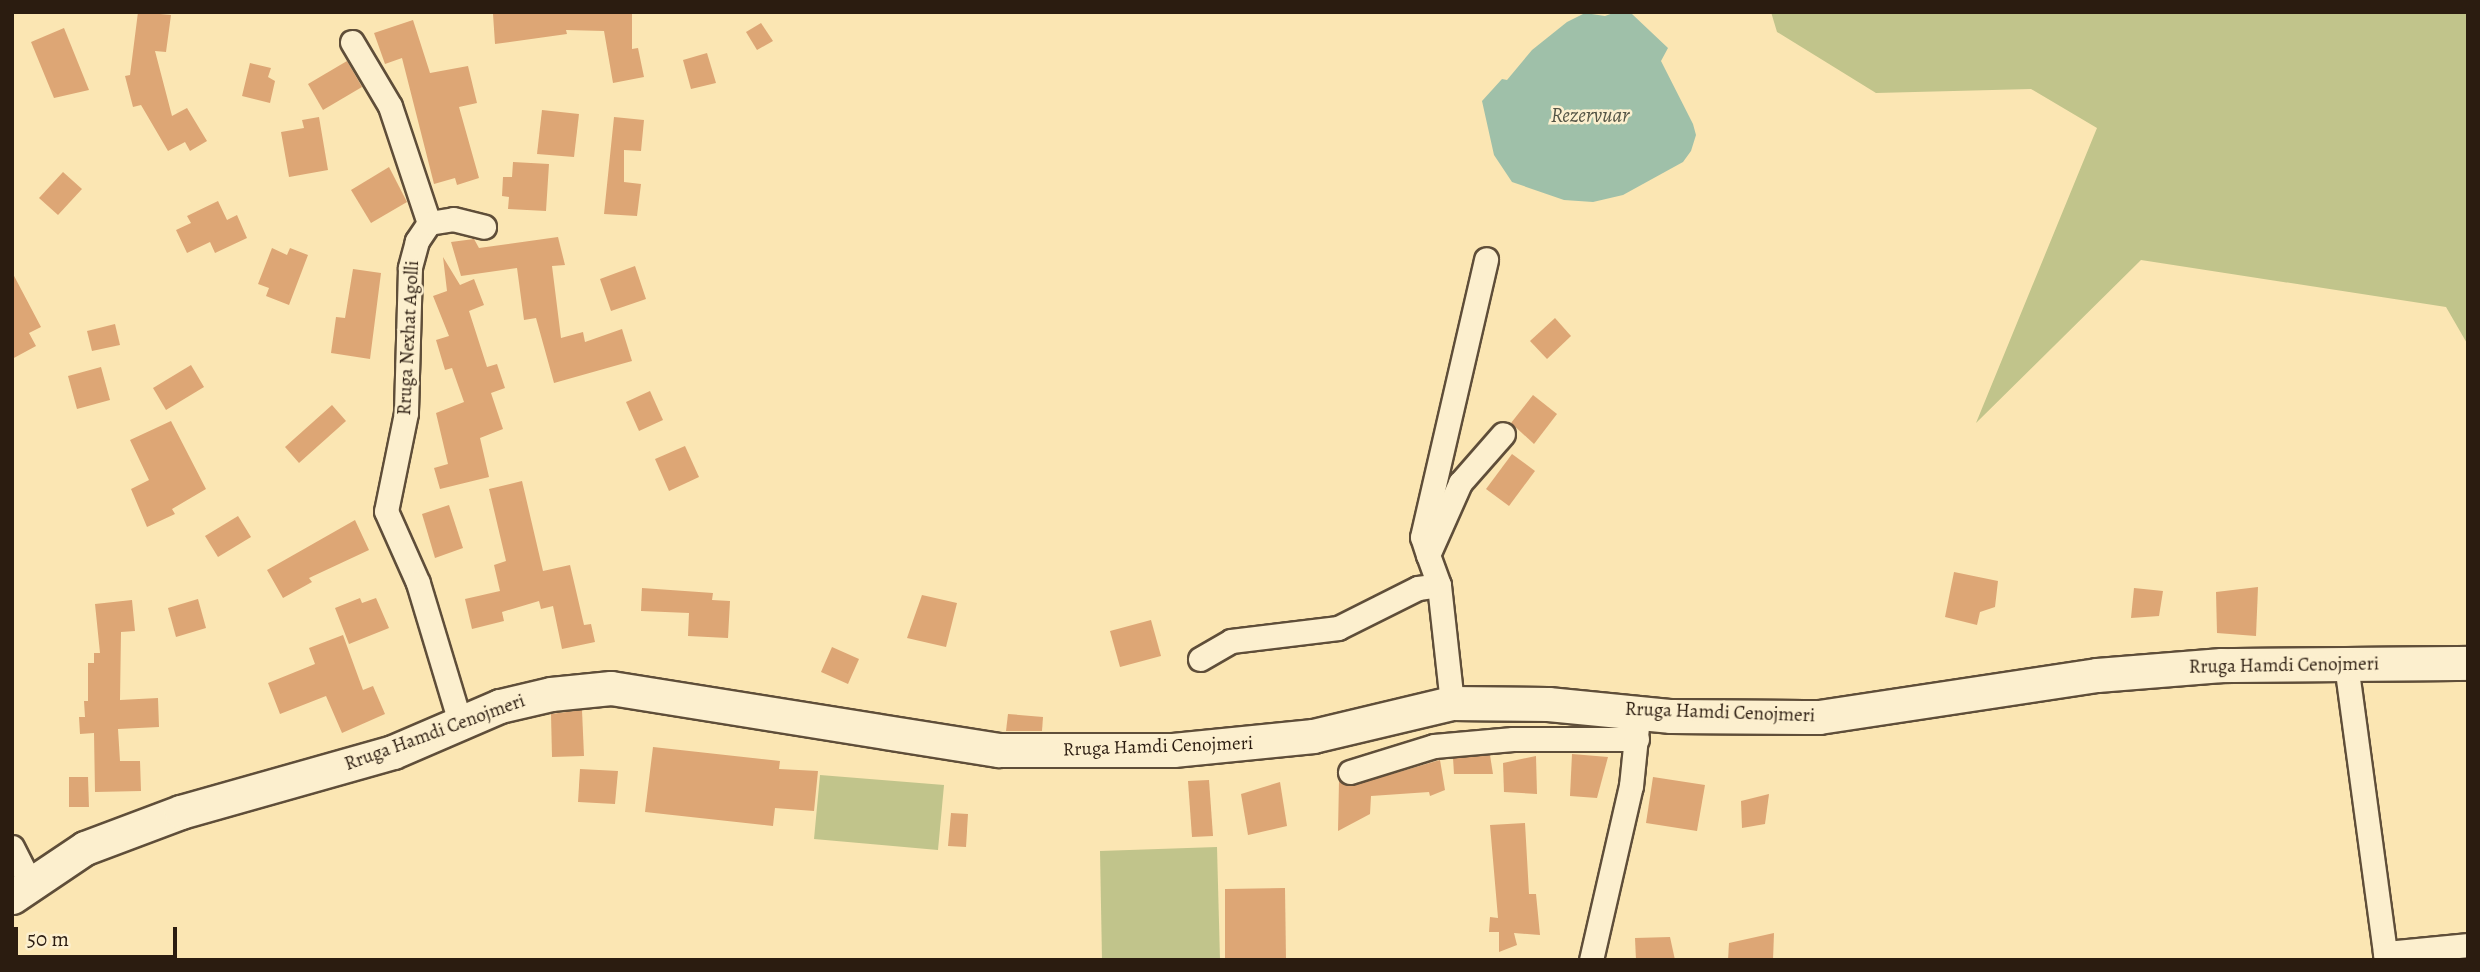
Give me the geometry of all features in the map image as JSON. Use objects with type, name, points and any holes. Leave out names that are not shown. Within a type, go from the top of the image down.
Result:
[{"type":"street","points":[[352,42],[390,106],[429,223],[453,219],[484,227]]},
{"type":"street","name":"Rruga Nexhat Agolli","points":[[429,223],[416,241],[410,268],[407,413],[386,511],[418,583],[461,725]]},
{"type":"street","points":[[1452,703],[1439,585],[1422,537],[1486,259]]},
{"type":"street","points":[[1428,555],[1460,483],[1503,434]]},
{"type":"street","points":[[1200,659],[1231,641],[1338,628],[1418,588],[1439,585]]},
{"type":"street","name":"Rruga Hamdi Cenojmeri","points":[[21,889],[85,848],[181,811],[393,752],[500,706],[551,694],[611,688],[999,750],[1173,750],[1313,736],[1452,703],[1548,704],[1637,726],[1819,717],[2097,675],[2222,665],[2468,663]]},
{"type":"street","points":[[2346,664],[2385,956],[2468,945]]},
{"type":"street","points":[[1350,772],[1434,746],[1637,726],[1631,786],[1591,960]]},
{"type":"street","points":[[12,848],[21,889]]},
{"type":"green space","points":[[1771,12],[2468,12],[2468,345],[2446,307],[2141,260],[1976,423],[2097,128],[2031,89],[1876,93],[1777,32]]},
{"type":"green space","points":[[820,775],[944,785],[938,850],[814,839]]},
{"type":"green space","points":[[1217,847],[1220,960],[1102,960],[1100,851]]},
{"type":"water","name":"Rezervuar","points":[[1616,12],[1632,14],[1668,48],[1661,61],[1693,124],[1696,135],[1691,151],[1683,162],[1623,195],[1593,202],[1564,200],[1512,182],[1494,155],[1482,101],[1502,79],[1507,80],[1532,50],[1567,22],[1585,13],[1605,16]]},
{"type":"building","points":[[138,12],[171,15],[166,52],[155,51],[172,116],[187,108],[207,141],[190,151],[185,142],[168,151],[141,105],[133,107],[125,76],[130,75]]},
{"type":"building","points":[[632,12],[632,49],[638,48],[644,77],[613,83],[604,31],[566,30],[567,34],[495,44],[493,14]]},
{"type":"building","points":[[413,20],[430,73],[468,66],[477,103],[459,107],[479,178],[457,185],[455,178],[434,184],[402,58],[385,64],[374,33]]},
{"type":"building","points":[[761,23],[773,41],[757,50],[746,32]]},
{"type":"building","points":[[64,28],[89,90],[54,98],[31,42]]},
{"type":"building","points":[[707,53],[716,83],[691,89],[683,60]]},
{"type":"building","points":[[347,61],[362,87],[323,110],[308,84]]},
{"type":"building","points":[[250,63],[271,68],[268,77],[275,81],[270,103],[242,96]]},
{"type":"building","points":[[542,110],[579,114],[574,157],[537,154]]},
{"type":"building","points":[[319,117],[328,170],[289,177],[281,132],[304,128],[302,120]]},
{"type":"building","points":[[614,117],[644,120],[641,151],[624,150],[624,182],[641,184],[637,216],[604,214]]},
{"type":"building","points":[[513,162],[549,164],[546,211],[508,209],[509,197],[502,196],[503,177],[512,177]]},
{"type":"building","points":[[389,167],[407,202],[371,223],[351,190]]},
{"type":"building","points":[[63,172],[82,189],[58,215],[39,198]]},
{"type":"building","points":[[218,201],[227,220],[237,215],[247,238],[215,253],[210,242],[187,253],[176,230],[191,223],[187,216]]},
{"type":"building","points":[[558,237],[565,265],[552,266],[561,338],[583,332],[585,342],[622,329],[632,361],[554,383],[536,318],[524,320],[517,268],[461,276],[451,242],[474,239],[479,248]]},
{"type":"building","points":[[272,248],[287,255],[290,248],[308,255],[289,305],[266,296],[269,288],[258,284]]},
{"type":"building","points":[[443,257],[460,285],[474,279],[484,305],[469,311],[487,367],[497,364],[505,388],[491,393],[503,429],[480,438],[489,477],[440,489],[434,468],[448,464],[436,413],[464,402],[452,368],[445,370],[436,340],[449,336],[433,296],[447,291]]},
{"type":"building","points":[[635,266],[646,299],[611,311],[600,279]]},
{"type":"building","points":[[353,269],[381,273],[370,359],[331,353],[336,317],[345,318]]},
{"type":"building","points":[[12,272],[41,327],[29,333],[36,346],[12,359]]},
{"type":"building","points":[[1555,318],[1571,336],[1547,359],[1530,341]]},
{"type":"building","points":[[115,324],[120,345],[92,351],[87,331]]},
{"type":"building","points":[[191,365],[204,387],[166,410],[153,388]]},
{"type":"building","points":[[101,367],[110,400],[77,409],[68,376]]},
{"type":"building","points":[[650,391],[663,420],[639,431],[626,402]]},
{"type":"building","points":[[1533,395],[1557,414],[1534,444],[1511,423]]},
{"type":"building","points":[[332,405],[346,421],[299,463],[285,447]]},
{"type":"building","points":[[171,421],[206,489],[172,509],[175,514],[147,527],[131,489],[149,480],[130,440]]},
{"type":"building","points":[[685,446],[699,477],[669,491],[655,459]]},
{"type":"building","points":[[1512,454],[1535,471],[1509,506],[1486,489]]},
{"type":"building","points":[[522,481],[543,571],[570,565],[584,625],[591,624],[595,642],[562,649],[553,606],[541,609],[539,601],[502,612],[504,621],[472,629],[465,599],[500,591],[494,565],[506,561],[489,489]]},
{"type":"building","points":[[449,505],[463,548],[435,558],[422,514]]},
{"type":"building","points":[[238,516],[251,537],[218,557],[205,536]]},
{"type":"building","points":[[355,520],[369,550],[309,578],[312,582],[283,598],[267,570]]},
{"type":"building","points":[[1954,572],[1998,581],[1995,607],[1980,612],[1977,625],[1945,617]]},
{"type":"building","points":[[2258,587],[2256,636],[2217,633],[2216,592]]},
{"type":"building","points":[[642,588],[713,593],[712,600],[730,601],[728,638],[688,636],[689,613],[641,611]]},
{"type":"building","points":[[2134,588],[2163,591],[2159,616],[2131,618]]},
{"type":"building","points":[[922,595],[957,603],[946,647],[907,638]]},
{"type":"building","points":[[360,598],[362,603],[376,598],[389,628],[349,644],[335,608]]},
{"type":"building","points":[[198,599],[206,628],[176,637],[168,608]]},
{"type":"building","points":[[132,600],[135,631],[121,632],[120,700],[158,698],[159,727],[118,729],[120,761],[140,761],[141,791],[95,792],[94,733],[80,734],[79,717],[85,717],[84,701],[88,701],[88,663],[94,663],[94,653],[100,653],[95,604]]},
{"type":"building","points":[[1151,620],[1161,656],[1120,667],[1110,631]]},
{"type":"building","points":[[343,635],[363,690],[373,686],[385,714],[342,733],[326,696],[280,714],[268,683],[315,664],[309,648]]},
{"type":"building","points":[[832,647],[859,659],[848,684],[821,672]]},
{"type":"building","points":[[582,710],[584,756],[552,757],[551,714]]},
{"type":"building","points":[[1008,714],[1043,717],[1042,731],[1006,731]]},
{"type":"building","points":[[653,747],[780,761],[779,769],[818,771],[814,811],[775,808],[773,826],[645,812]]},
{"type":"building","points":[[1572,754],[1608,757],[1597,798],[1570,796]]},
{"type":"building","points":[[1490,755],[1493,774],[1454,774],[1453,758]]},
{"type":"building","points":[[1536,756],[1537,794],[1504,792],[1503,763]]},
{"type":"building","points":[[1440,760],[1445,790],[1430,796],[1429,792],[1371,796],[1370,814],[1338,831],[1339,781],[1354,785]]},
{"type":"building","points":[[580,769],[618,771],[615,804],[578,802]]},
{"type":"building","points":[[69,777],[88,777],[89,807],[69,807]]},
{"type":"building","points":[[1653,777],[1705,785],[1697,831],[1646,823]]},
{"type":"building","points":[[1209,780],[1213,836],[1192,837],[1188,781]]},
{"type":"building","points":[[1280,782],[1287,826],[1248,835],[1241,794]]},
{"type":"building","points":[[1769,794],[1765,824],[1742,828],[1741,801]]},
{"type":"building","points":[[951,813],[968,814],[966,847],[948,846]]},
{"type":"building","points":[[1525,823],[1529,894],[1536,894],[1540,935],[1514,933],[1517,945],[1499,952],[1499,932],[1489,932],[1490,917],[1498,918],[1490,825]]},
{"type":"building","points":[[1285,888],[1286,960],[1225,960],[1225,889]]},
{"type":"building","points":[[1774,933],[1773,960],[1728,960],[1729,943]]},
{"type":"building","points":[[1670,937],[1675,960],[1636,960],[1635,938]]}]
